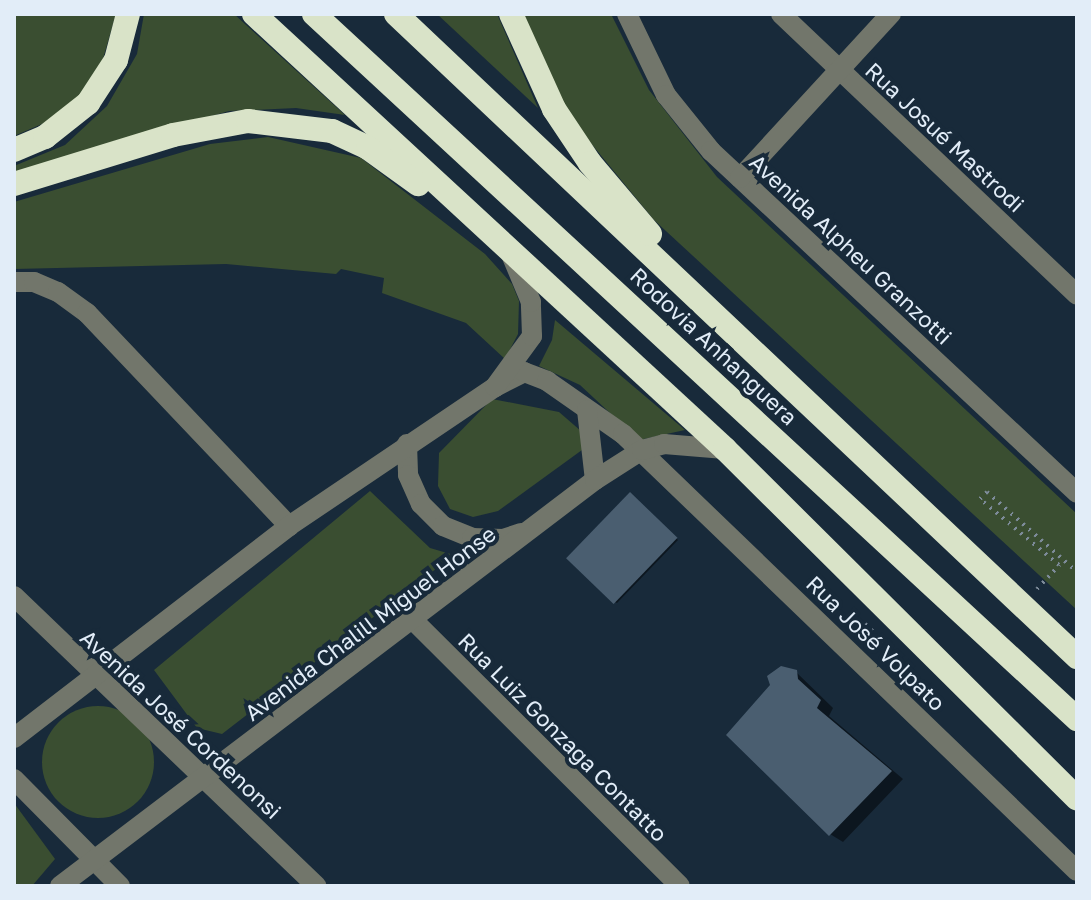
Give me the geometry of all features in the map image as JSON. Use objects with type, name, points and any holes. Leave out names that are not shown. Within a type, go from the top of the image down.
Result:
[{"type":"highway","points":[[14,150],[45,137],[88,103],[116,60],[128,14]]},
{"type":"highway","points":[[254,14],[725,449],[1077,798]]},
{"type":"highway","name":"Rodovia Anhanguera","points":[[314,14],[1077,719]]},
{"type":"highway","name":"Rodovia Anhanguera","points":[[396,14],[1077,657]]},
{"type":"highway","points":[[511,14],[554,109],[590,163],[644,230],[699,279],[734,333]]},
{"type":"highway","points":[[14,184],[213,125],[287,122],[332,131],[368,148],[506,248]]},
{"type":"street","name":"Avenida Alpheu Granzotti","points":[[627,14],[666,95],[740,178],[1077,493]]},
{"type":"street","name":"Rua Josué Mastrodi","points":[[781,14],[1077,295]]},
{"type":"street","points":[[740,178],[891,14]]},
{"type":"street","points":[[495,387],[532,336],[531,302],[506,248]]},
{"type":"street","points":[[14,282],[34,282],[58,292],[87,313],[289,526]]},
{"type":"street","points":[[14,738],[289,526],[407,444],[495,387],[524,372],[558,387],[587,410],[595,480]]},
{"type":"street","name":"Rua José Volpato","points":[[587,410],[642,450],[1077,871]]},
{"type":"street","name":"Avenida Chalill Miguel Honse","points":[[60,886],[414,621],[595,480],[642,450],[686,442],[725,449]]},
{"type":"street","points":[[407,444],[408,475],[421,504],[443,526],[472,538],[503,539],[533,529]]},
{"type":"street","name":"Avenida José Cordenonsi","points":[[14,596],[316,886]]},
{"type":"street","name":"Rua Luiz Gonzaga Contatto","points":[[414,621],[680,886]]},
{"type":"street","points":[[14,779],[120,886]]},
{"type":"green space","points":[[14,14],[116,14],[102,62],[85,91],[56,118],[14,136]]},
{"type":"green space","points":[[144,14],[234,14],[345,115],[296,108],[229,111],[14,173],[14,166],[65,145],[107,106],[137,54]]},
{"type":"green space","points":[[437,14],[497,14],[538,108]]},
{"type":"green space","points":[[518,14],[611,14],[649,90],[717,177],[1077,514],[1077,610],[654,220],[571,119]]},
{"type":"green space","points":[[268,137],[361,158],[485,254],[512,284],[519,301],[518,334],[505,359],[466,323],[382,293],[384,278],[341,269],[336,274],[226,264],[14,269],[14,202],[210,144]]},
{"type":"green space","points":[[555,320],[685,430],[639,440],[580,385],[539,366],[552,340]]},
{"type":"green space","points":[[492,399],[559,412],[581,431],[582,450],[498,511],[473,517],[450,509],[438,486],[439,453]]},
{"type":"green space","points":[[370,491],[430,548],[454,555],[222,734],[197,728],[154,670]]},
{"type":"green space","points":[[98,706],[120,710],[138,722],[150,740],[154,762],[150,784],[138,802],[120,814],[98,818],[76,814],[58,802],[46,784],[42,762],[46,740],[58,722],[76,710]]},
{"type":"green space","points":[[14,803],[55,859],[32,886],[14,886]]},
{"type":"building","points":[[630,492],[677,538],[614,604],[566,558]]},
{"type":"building","points":[[781,666],[797,670],[798,679],[821,700],[817,708],[892,771],[829,836],[726,735],[770,685],[767,676]]}]
